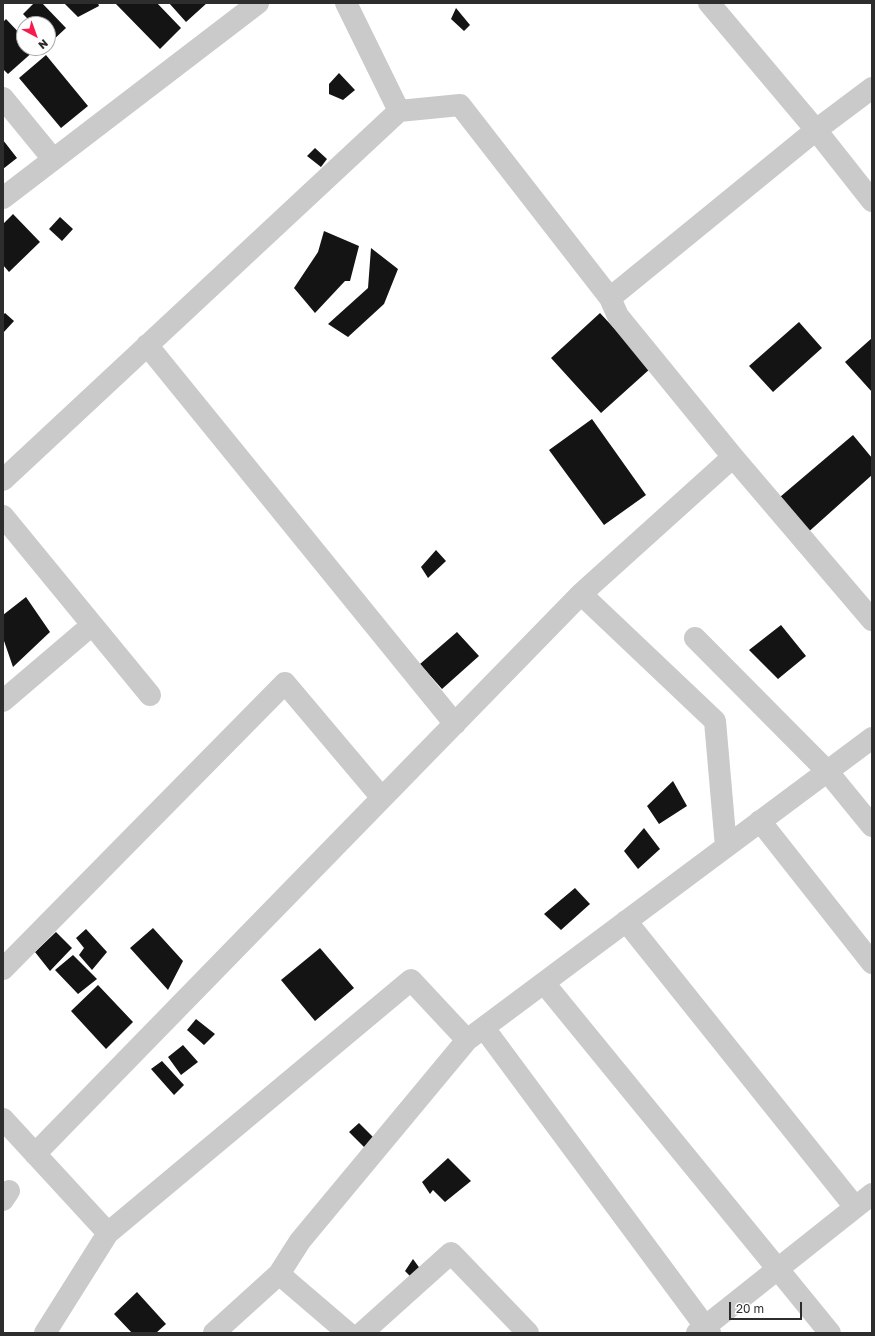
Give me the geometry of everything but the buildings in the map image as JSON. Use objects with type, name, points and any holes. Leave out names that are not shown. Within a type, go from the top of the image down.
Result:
[{"type":"street","points":[[3,198],[258,3]]},
{"type":"street","points":[[346,3],[399,111]]},
{"type":"street","points":[[709,3],[816,130],[872,201]]},
{"type":"street","points":[[610,298],[816,130],[872,88]]},
{"type":"street","points":[[3,98],[53,159]]},
{"type":"street","points":[[3,480],[399,111],[460,105],[610,298],[618,316],[733,457],[872,620]]},
{"type":"street","points":[[147,345],[455,724]]},
{"type":"street","points":[[35,1154],[581,594],[733,457]]},
{"type":"street","points":[[3,516],[150,696]]},
{"type":"street","points":[[581,594],[715,720],[726,847]]},
{"type":"street","points":[[3,701],[92,625]]},
{"type":"street","points":[[695,638],[827,772],[872,826]]},
{"type":"street","points":[[3,969],[285,683],[382,798]]},
{"type":"street","points":[[214,1333],[279,1274],[300,1241],[476,1034],[872,738]]},
{"type":"street","points":[[760,821],[872,963]]},
{"type":"street","points":[[45,1333],[108,1233],[411,980],[476,1034],[704,1331],[778,1269],[864,1201],[626,921]]},
{"type":"street","points":[[544,983],[830,1333]]},
{"type":"street","points":[[3,1119],[108,1233]]},
{"type":"street","points":[[362,1333],[451,1253],[528,1333]]},
{"type":"street","points":[[279,1274],[348,1333]]}]
